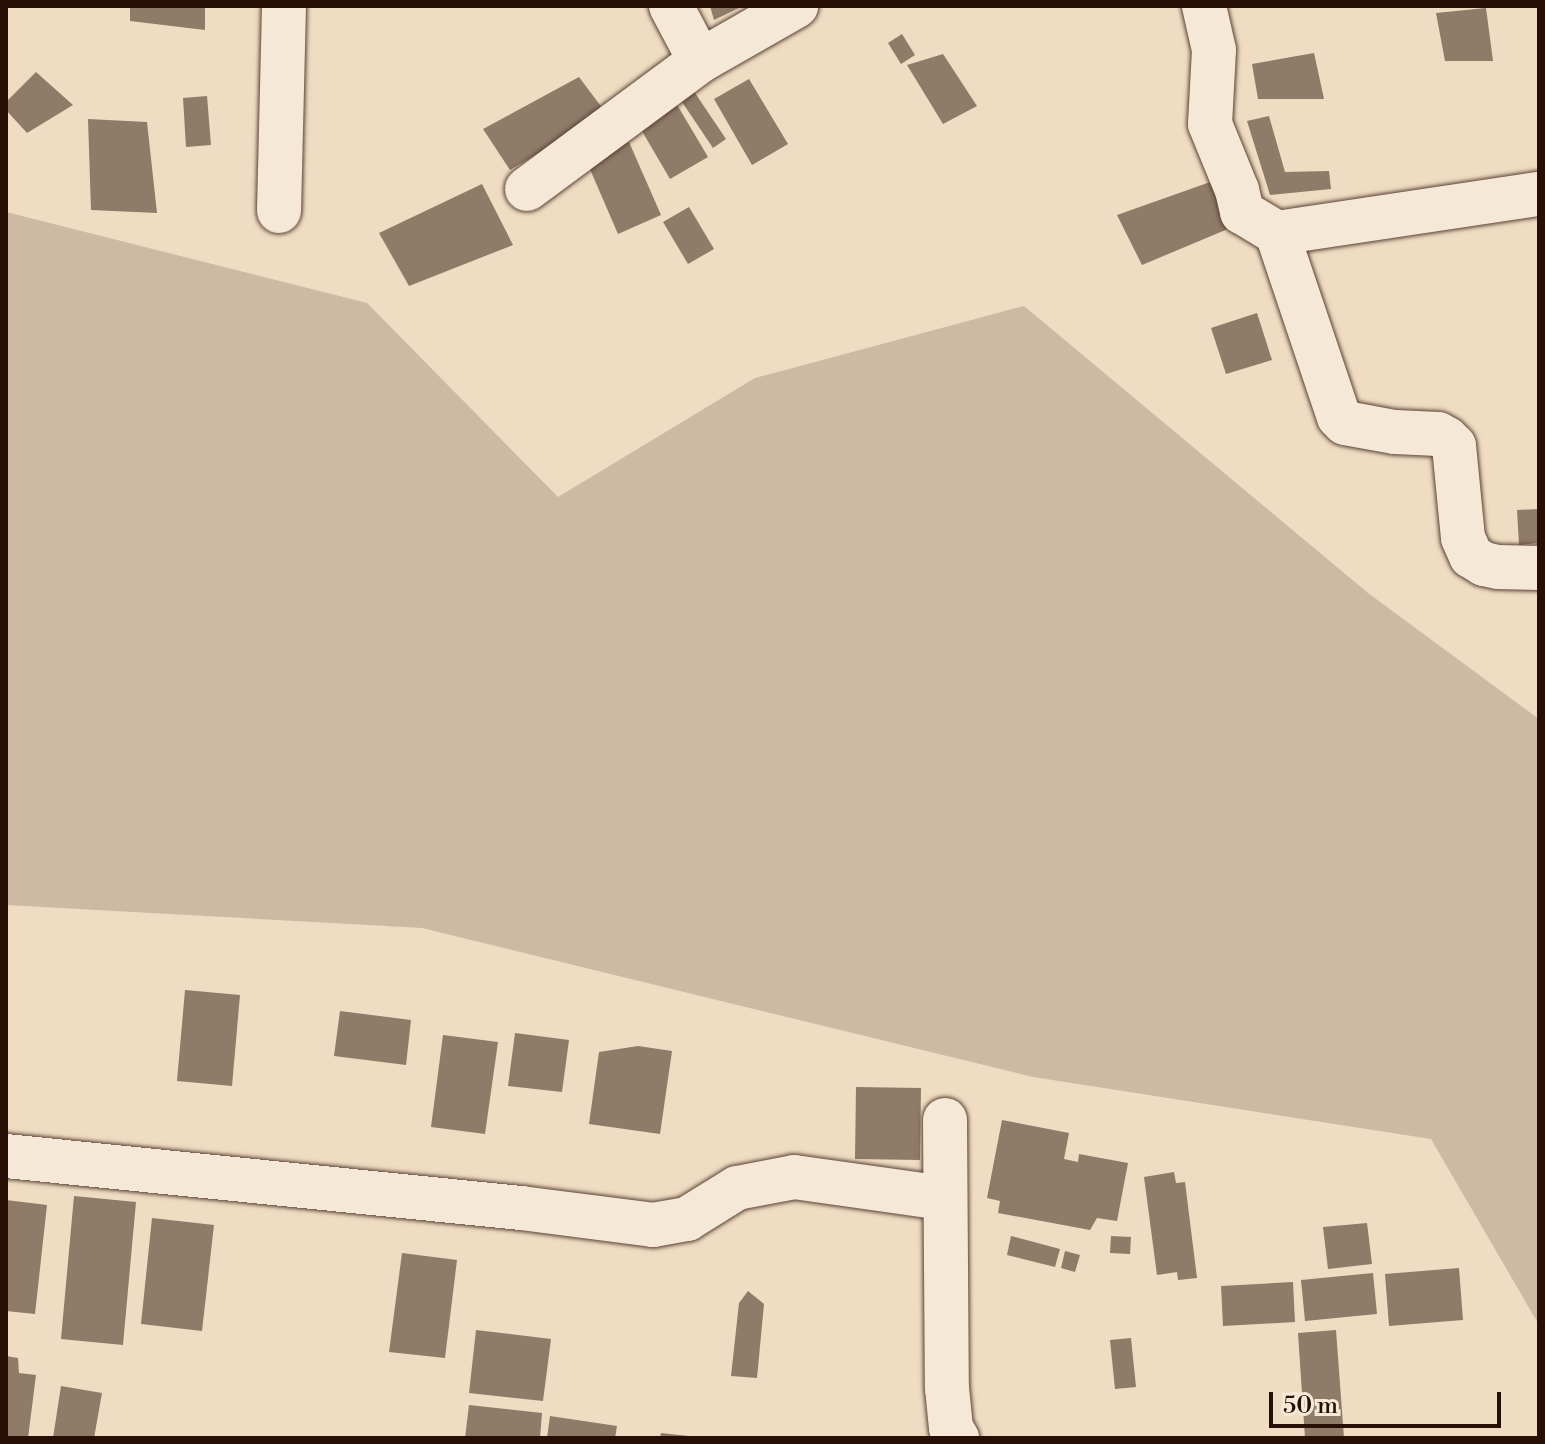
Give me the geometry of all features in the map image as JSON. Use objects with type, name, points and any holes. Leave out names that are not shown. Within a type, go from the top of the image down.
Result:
[{"type":"street","points":[[279,211],[284,6]]},
{"type":"street","points":[[671,6],[700,61]]},
{"type":"street","points":[[527,189],[700,61],[796,6]]},
{"type":"street","points":[[1204,6],[1214,50],[1210,124],[1237,190],[1242,212],[1277,233],[1539,194]]},
{"type":"street","points":[[1277,233],[1339,417],[1345,423],[1395,432],[1438,434],[1447,439],[1454,446],[1463,538],[1471,556],[1484,564],[1498,567],[1539,568]]},
{"type":"street","points":[[945,1120],[943,1198],[947,1388],[951,1428],[957,1438]]},
{"type":"street","points":[[6,1156],[521,1208],[653,1225],[687,1219],[737,1188],[794,1177],[943,1198]]},
{"type":"shaded area","points":[[6,212],[367,303],[558,497],[755,378],[1024,306],[1368,593],[1539,719],[1539,1325],[1431,1139],[1033,1077],[422,928],[6,905]]},
{"type":"building","points":[[130,6],[205,6],[205,30],[130,21]]},
{"type":"building","points":[[710,6],[743,6],[714,20]]},
{"type":"building","points":[[1486,8],[1493,61],[1445,61],[1436,13]]},
{"type":"building","points":[[902,34],[915,55],[901,64],[888,43]]},
{"type":"building","points":[[1314,53],[1324,99],[1258,99],[1252,64]]},
{"type":"building","points":[[943,54],[977,106],[943,124],[907,65]]},
{"type":"building","points":[[36,72],[73,105],[27,133],[6,110],[6,102]]},
{"type":"building","points":[[579,77],[606,113],[510,170],[483,129]]},
{"type":"building","points":[[749,79],[788,144],[752,165],[714,99]]},
{"type":"building","points":[[693,90],[726,139],[713,148],[680,99]]},
{"type":"building","points":[[207,96],[211,145],[186,147],[183,98]]},
{"type":"building","points":[[676,103],[708,157],[670,179],[639,126]]},
{"type":"building","points":[[1269,116],[1285,172],[1329,171],[1331,189],[1270,195],[1247,121]]},
{"type":"building","points":[[88,119],[147,122],[157,213],[91,210]]},
{"type":"building","points":[[629,142],[661,215],[618,234],[586,160]]},
{"type":"building","points":[[1216,180],[1235,226],[1142,265],[1117,215]]},
{"type":"building","points":[[482,184],[513,245],[409,286],[379,233]]},
{"type":"building","points":[[689,207],[714,249],[688,264],[663,222]]},
{"type":"building","points":[[1257,313],[1272,360],[1226,374],[1211,328]]},
{"type":"building","points":[[1539,509],[1539,543],[1519,545],[1517,510]]},
{"type":"building","points":[[185,990],[240,995],[232,1086],[177,1081]]},
{"type":"building","points":[[340,1011],[411,1020],[406,1065],[334,1056]]},
{"type":"building","points":[[515,1033],[569,1040],[562,1092],[508,1086]]},
{"type":"building","points":[[443,1035],[498,1042],[485,1134],[431,1127]]},
{"type":"building","points":[[638,1046],[672,1051],[660,1134],[589,1124],[599,1052]]},
{"type":"building","points":[[856,1087],[921,1088],[920,1160],[855,1159]]},
{"type":"building","points":[[1002,1120],[1069,1133],[1064,1159],[1078,1162],[1079,1154],[1128,1163],[1117,1221],[1097,1218],[1090,1230],[998,1213],[1000,1201],[987,1198]]},
{"type":"building","points":[[1174,1172],[1176,1183],[1185,1182],[1197,1278],[1178,1280],[1177,1272],[1157,1275],[1144,1177]]},
{"type":"building","points":[[74,1196],[136,1202],[123,1345],[61,1339]]},
{"type":"building","points":[[6,1200],[47,1205],[35,1314],[6,1311]]},
{"type":"building","points":[[152,1218],[214,1225],[202,1331],[141,1324]]},
{"type":"building","points":[[1367,1223],[1372,1264],[1328,1269],[1323,1227]]},
{"type":"building","points":[[1011,1236],[1060,1249],[1055,1267],[1007,1255]]},
{"type":"building","points":[[1111,1236],[1131,1237],[1130,1254],[1110,1253]]},
{"type":"building","points":[[1065,1251],[1080,1255],[1075,1272],[1061,1268]]},
{"type":"building","points":[[402,1253],[457,1260],[445,1358],[389,1352]]},
{"type":"building","points":[[1459,1268],[1463,1320],[1389,1326],[1385,1274]]},
{"type":"building","points":[[1373,1273],[1377,1314],[1305,1321],[1301,1280]]},
{"type":"building","points":[[1293,1282],[1295,1322],[1223,1326],[1221,1286]]},
{"type":"building","points":[[748,1291],[764,1304],[757,1378],[731,1376],[739,1303]]},
{"type":"building","points":[[476,1330],[551,1339],[543,1401],[469,1393]]},
{"type":"building","points":[[1336,1330],[1344,1438],[1305,1438],[1298,1333]]},
{"type":"building","points":[[1131,1338],[1136,1387],[1115,1389],[1110,1340]]},
{"type":"building","points":[[6,1356],[18,1358],[19,1373],[36,1375],[28,1438],[6,1438]]},
{"type":"building","points":[[61,1386],[102,1393],[94,1438],[53,1438]]},
{"type":"building","points":[[469,1405],[542,1413],[540,1438],[465,1438]]},
{"type":"building","points":[[550,1416],[617,1426],[615,1438],[547,1438]]},
{"type":"building","points":[[661,1433],[689,1436],[689,1438],[660,1438]]}]
